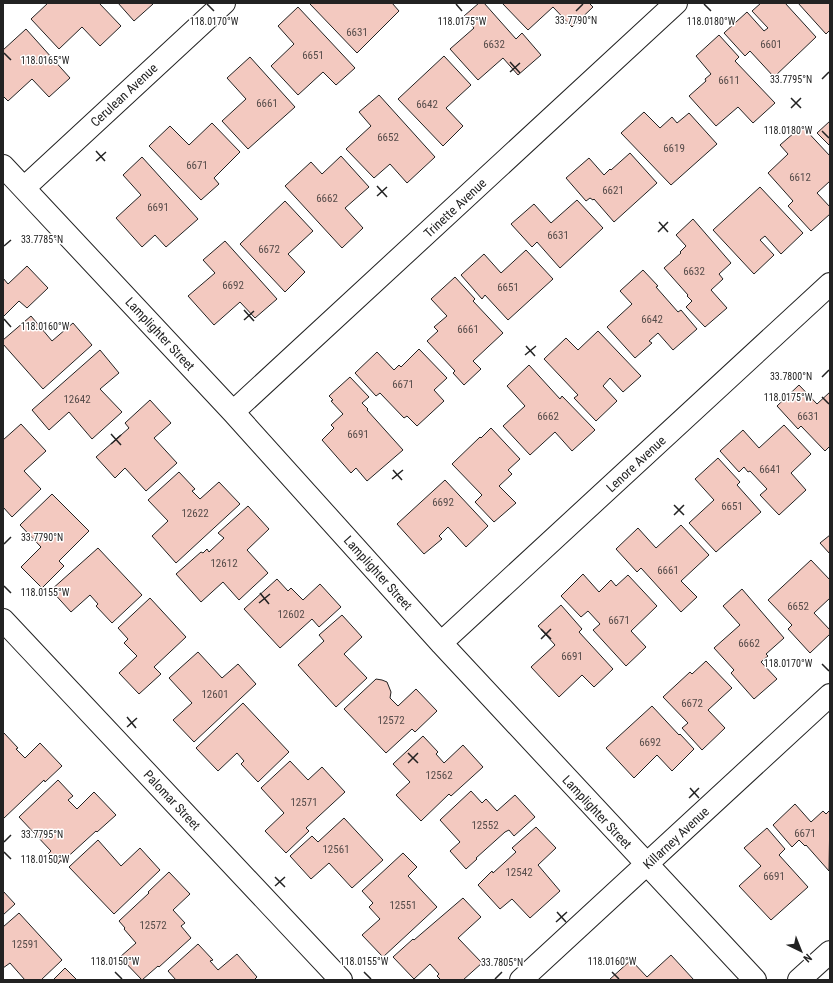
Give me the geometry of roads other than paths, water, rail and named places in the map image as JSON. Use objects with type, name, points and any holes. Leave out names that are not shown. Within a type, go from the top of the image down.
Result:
[{"type":"street","name":"Cerulean Avenue","points":[[24,188],[224,3]]},
{"type":"street","name":"Trinette Avenue","points":[[233,412],[676,3]]},
{"type":"street","name":"Lamplighter Street","points":[[3,166],[233,412],[441,643],[646,865],[755,980]]},
{"type":"street","name":"Lenore Avenue","points":[[441,643],[830,284]]},
{"type":"street","name":"Palomar Street","points":[[3,620],[341,980]]},
{"type":"street","name":"Killarney Avenue","points":[[521,980],[830,695]]},
{"type":"street","points":[[799,980],[830,952]]}]
